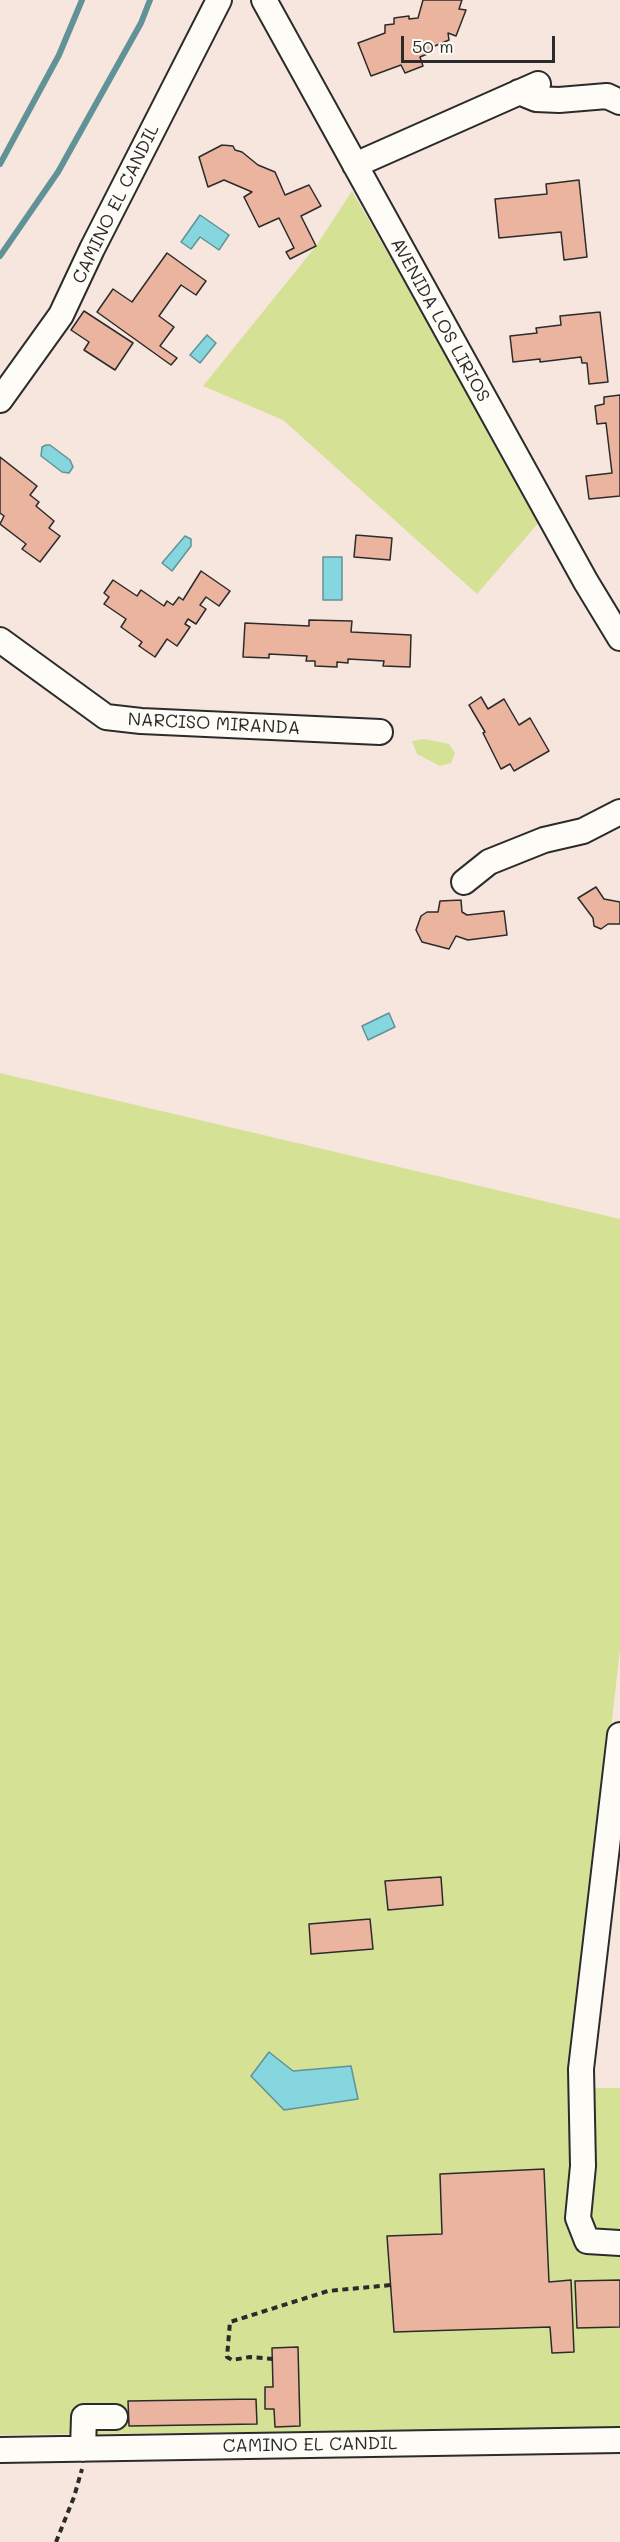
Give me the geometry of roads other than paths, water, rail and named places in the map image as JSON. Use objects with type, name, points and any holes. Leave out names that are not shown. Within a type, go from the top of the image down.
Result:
[{"type":"street","name":"CAMINO EL CANDIL","points":[[0,400],[61,315],[92,249],[219,0]]},
{"type":"street","name":"AVENIDA LOS LIRIOS","points":[[264,0],[580,572],[620,638]]},
{"type":"street","points":[[355,165],[529,88],[536,99],[559,100],[607,96],[620,102]]},
{"type":"street","name":"NARCISO MIRANDA","points":[[0,640],[106,717],[141,722],[380,732]]},
{"type":"street","points":[[464,882],[489,862],[544,840],[584,831],[620,812]]},
{"type":"street","points":[[620,1735],[581,2070],[583,2166],[578,2218],[587,2241],[620,2243]]},
{"type":"street","points":[[83,2449],[84,2417],[115,2417]]},
{"type":"street","name":"CAMINO EL CANDIL","points":[[0,2450],[620,2440]]},
{"type":"water","points":[[200,215],[229,235],[219,250],[200,237],[191,249],[181,242]]},
{"type":"water","points":[[207,335],[216,343],[200,363],[190,355]]},
{"type":"water","points":[[50,445],[70,460],[73,467],[69,473],[62,472],[41,456],[42,447]]},
{"type":"water","points":[[185,536],[191,539],[191,546],[172,571],[162,563]]},
{"type":"water","points":[[323,557],[342,557],[342,600],[323,600]]},
{"type":"water","points":[[389,1013],[395,1027],[368,1040],[362,1026]]},
{"type":"water","points":[[269,2052],[293,2071],[351,2066],[358,2099],[284,2110],[251,2076]]},
{"type":"waterway","points":[[0,164],[59,55],[82,0]]},
{"type":"waterway","points":[[0,256],[58,172],[141,23],[150,0]]}]
